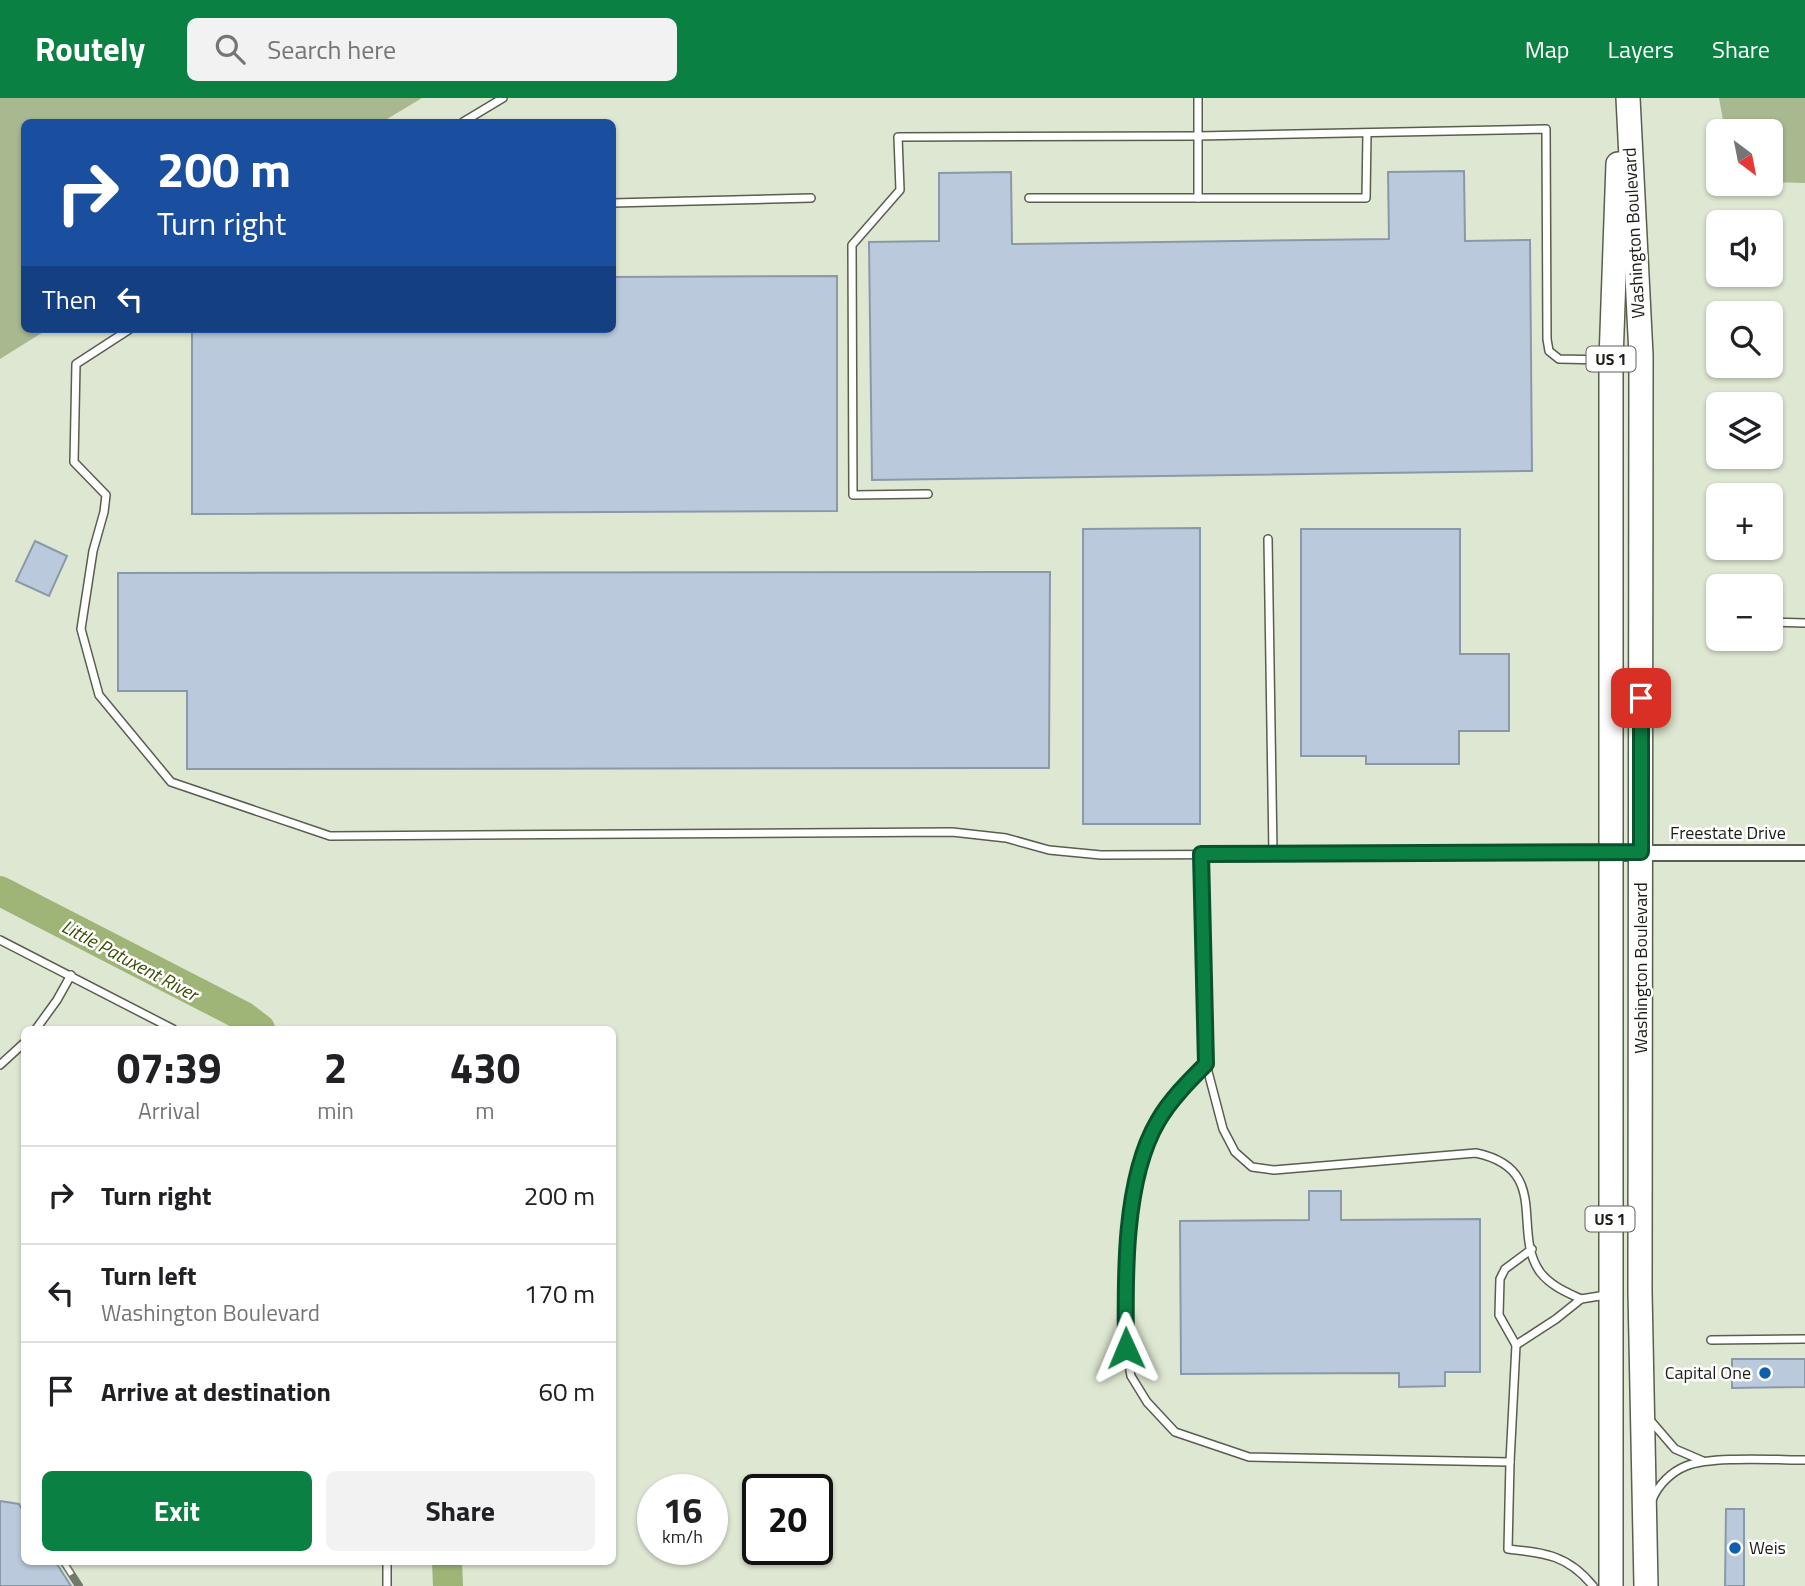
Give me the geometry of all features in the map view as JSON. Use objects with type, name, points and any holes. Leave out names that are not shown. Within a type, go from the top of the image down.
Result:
[{"type":"main road","name":"Washington Boulevard","points":[[1611,1586],[1611,360],[1620,98]]},
{"type":"main road","name":"Washington Boulevard","points":[[1628,98],[1640,355],[1640,1292],[1646,1586]]},
{"type":"street","name":"Freestate Drive","points":[[1609,853],[1805,853]]},
{"type":"lane","points":[[468,119],[503,98]]},
{"type":"lane","points":[[1198,98],[1198,198]]},
{"type":"lane","points":[[928,494],[853,495],[852,244],[900,190],[898,137],[1198,136],[1546,129],[1549,351],[1559,359],[1611,360]]},
{"type":"lane","points":[[1029,198],[1366,198],[1367,133]]},
{"type":"lane","points":[[616,203],[811,198]]},
{"type":"lane","points":[[124,333],[76,364],[74,462],[106,495],[80,629],[99,695],[171,782],[330,836],[952,832],[1006,838],[1049,849],[1101,855],[1609,853]]},
{"type":"lane","points":[[1268,540],[1273,853]]},
{"type":"lane","points":[[1783,622],[1805,623]]},
{"type":"lane","points":[[1201,854],[1206,1064],[1223,1129],[1235,1152],[1252,1167],[1274,1170],[1476,1153],[1493,1157],[1510,1167],[1521,1183],[1534,1260],[1541,1273],[1553,1286],[1581,1300]]},
{"type":"lane","points":[[0,940],[167,1026]]},
{"type":"lane","points":[[38,1026],[71,975]]},
{"type":"lane","points":[[0,1065],[21,1046]]},
{"type":"lane","points":[[1206,1064],[1187,1083],[1157,1122],[1142,1159],[1132,1204],[1125,1304],[1126,1348],[1131,1377],[1147,1402],[1175,1432],[1249,1457],[1510,1462]]},
{"type":"lane","points":[[1532,1249],[1505,1269],[1500,1279],[1499,1315],[1516,1345],[1508,1549],[1545,1553],[1565,1560],[1578,1569],[1593,1586]]},
{"type":"lane","points":[[1516,1345],[1581,1300],[1611,1294]]},
{"type":"lane","points":[[1711,1339],[1805,1339]]},
{"type":"lane","points":[[1643,1405],[1659,1432],[1671,1445],[1704,1461]]},
{"type":"lane","points":[[1645,1516],[1655,1493],[1667,1478],[1684,1466],[1704,1461],[1805,1460]]},
{"type":"lane","points":[[387,1565],[387,1586]]},
{"type":"green space","points":[[0,98],[422,98],[387,119],[21,119],[21,333],[42,333],[0,359]]},
{"type":"green space","points":[[1719,98],[1805,98],[1805,183],[1783,182],[1783,119],[1723,119]]},
{"type":"building","points":[[1464,171],[1465,241],[1530,240],[1532,471],[872,480],[869,242],[939,241],[939,173],[1011,172],[1012,244],[1389,239],[1388,172]]},
{"type":"building","points":[[837,276],[837,511],[192,514],[192,333],[616,333],[616,277]]},
{"type":"building","points":[[1200,528],[1200,824],[1083,824],[1083,529]]},
{"type":"building","points":[[1301,529],[1460,529],[1460,654],[1509,654],[1509,731],[1459,731],[1459,764],[1366,764],[1366,756],[1301,756]]},
{"type":"building","points":[[35,541],[67,556],[49,596],[16,581]]},
{"type":"building","points":[[1050,572],[1049,768],[187,769],[187,691],[118,691],[118,573]]},
{"type":"building","points":[[1309,1191],[1341,1191],[1341,1220],[1480,1219],[1480,1372],[1445,1372],[1445,1386],[1399,1387],[1399,1373],[1181,1374],[1180,1221],[1309,1220]]},
{"type":"building","points":[[1732,1359],[1805,1359],[1805,1387],[1732,1388]]},
{"type":"building","points":[[0,1501],[19,1504],[21,1508],[21,1565],[58,1565],[71,1586],[0,1586]]},
{"type":"building","name":"Weis","points":[[1726,1509],[1744,1509],[1744,1586],[1725,1586]]},
{"type":"waterway","name":"Little Patuxent River","points":[[0,891],[243,1016],[256,1026]]},
{"type":"waterway","name":"Little Patuxent River","points":[[447,1565],[448,1586]]},
{"type":"railway","points":[[66,1565],[79,1586]]},
{"type":"place","name":"Capital One","points":[[1765,1373]]},
{"type":"place","name":"Weis","points":[[1735,1548]]},
{"type":"route","points":[[1126,1348],[1125,1304],[1132,1204],[1142,1159],[1157,1122],[1187,1083],[1206,1064],[1201,854],[1641,852],[1641,698]]}]
